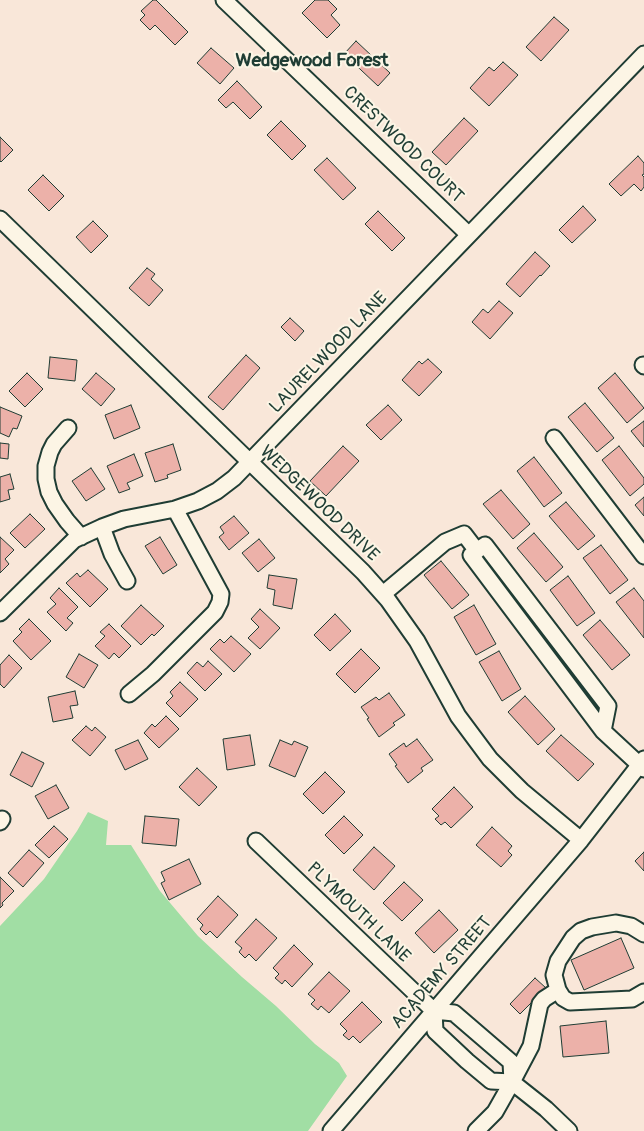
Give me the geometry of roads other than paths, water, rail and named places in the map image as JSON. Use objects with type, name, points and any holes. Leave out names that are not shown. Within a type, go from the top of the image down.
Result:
[{"type":"street","name":"CRESTWOOD COURT","points":[[224,0],[470,235]]},
{"type":"street","name":"LAURELWOOD LANE","points":[[0,613],[74,540],[124,519],[175,509],[198,502],[234,478],[644,54]]},
{"type":"street","name":"WEDGEWOOD DRIVE","points":[[0,219],[363,572],[383,594],[417,641],[458,716],[490,759],[522,791],[581,840]]},
{"type":"street","points":[[68,428],[54,444],[50,452],[46,466],[46,479],[49,492],[55,504],[81,537]]},
{"type":"street","points":[[554,438],[644,556]]},
{"type":"street","points":[[129,694],[153,674],[215,612],[226,594],[175,509]]},
{"type":"street","points":[[102,527],[112,554],[127,581]]},
{"type":"street","points":[[383,594],[445,542],[464,534],[477,551],[484,545],[608,706],[603,732],[643,764]]},
{"type":"street","name":"ACADEMY STREET","points":[[331,1131],[581,840],[643,764]]},
{"type":"street","name":"PLYMOUTH LANE","points":[[256,841],[434,1011]]},
{"type":"street","points":[[644,934],[631,926],[616,923],[592,927],[573,938],[558,961],[554,975],[558,990],[563,998],[570,1002],[632,999],[644,992]]},
{"type":"street","points":[[476,1131],[494,1112],[512,1082],[530,1046],[540,1004],[558,990]]},
{"type":"street","points":[[512,1082],[510,1062],[454,1013],[434,1011],[434,1031],[491,1081],[512,1082],[546,1109],[569,1131]]},
{"type":"district","name":"Wedgewood Forest","points":[[312,61]]}]
